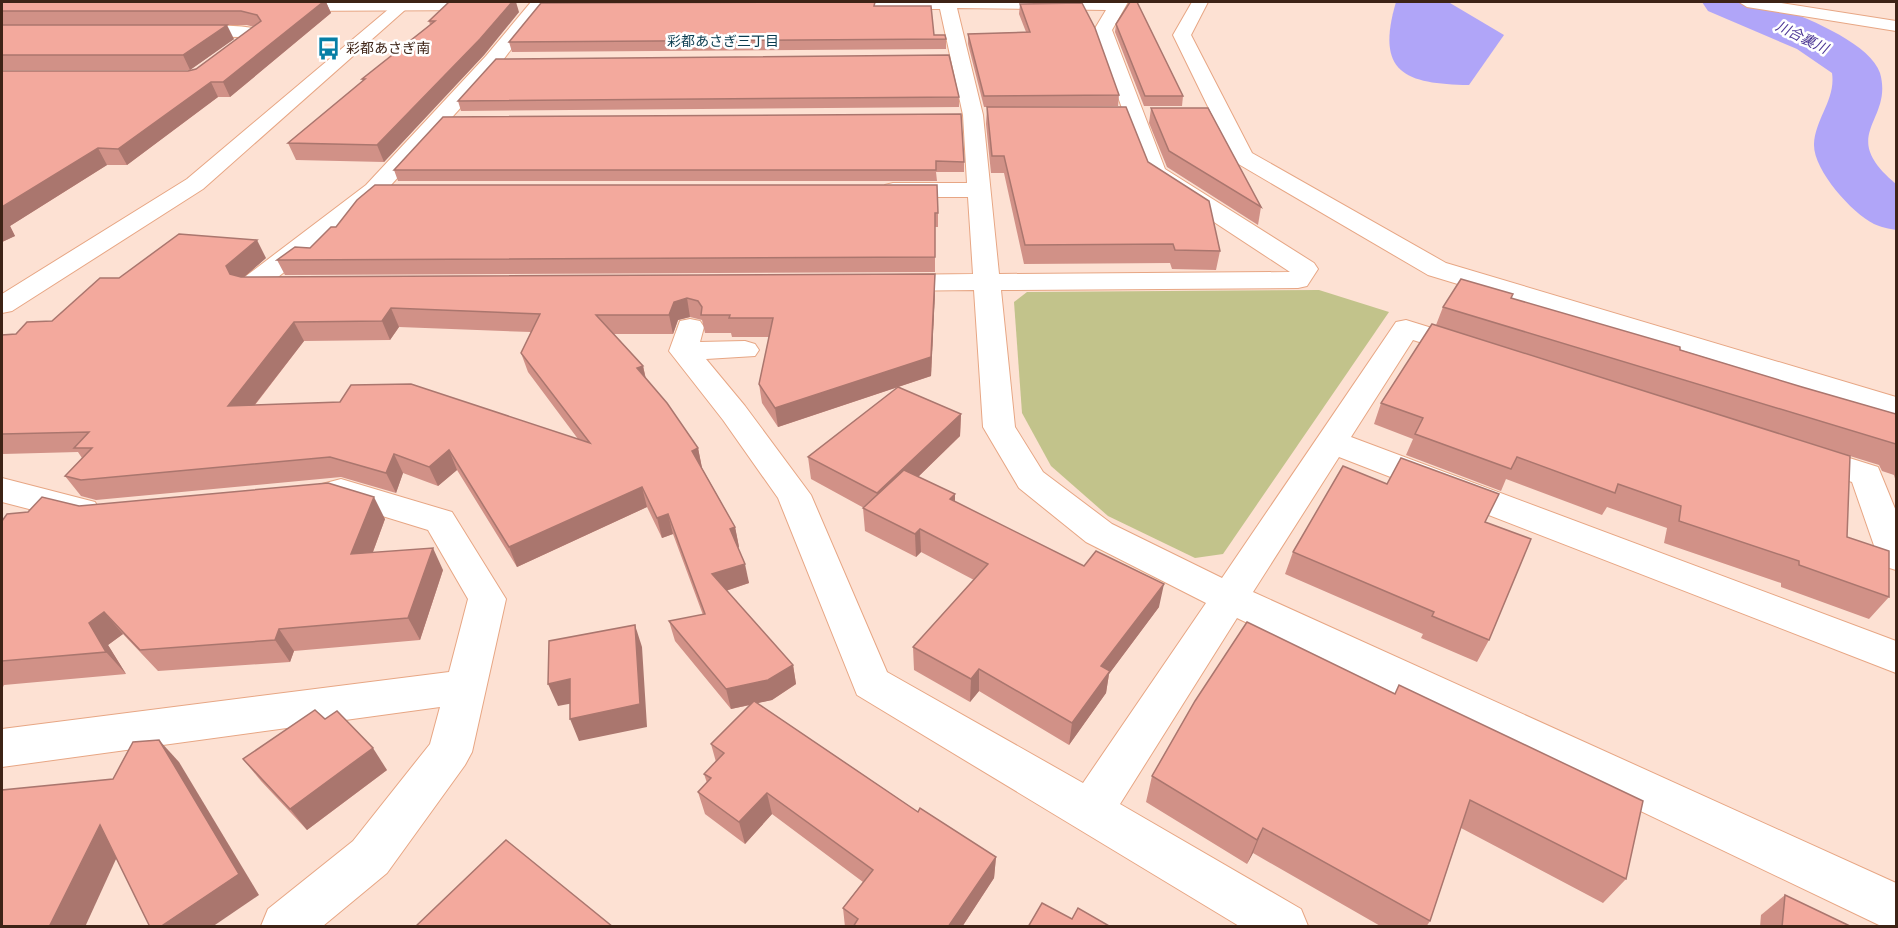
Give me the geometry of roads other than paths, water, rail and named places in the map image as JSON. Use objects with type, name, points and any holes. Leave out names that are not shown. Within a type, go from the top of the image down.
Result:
[{"type":"street","points":[[947,2],[959,56],[984,115],[978,190],[999,427],[1031,480],[1099,533],[1230,598],[1896,908]]},
{"type":"street","points":[[818,4],[947,2],[1119,4]]},
{"type":"street","points":[[1200,2],[1182,35],[1210,114],[1243,157],[1437,269],[1896,407]]},
{"type":"street","points":[[1747,2],[1896,26]]},
{"type":"street","points":[[2,305],[195,184],[404,4]]},
{"type":"street","points":[[263,6],[530,4],[505,60],[453,119],[374,190],[251,285],[311,285]]},
{"type":"street","points":[[872,283],[1298,280],[1305,269],[1155,173],[1103,30],[1119,4]]},
{"type":"street","points":[[165,32],[247,32],[256,35],[212,66]]},
{"type":"street","points":[[936,56],[959,56]]},
{"type":"street","points":[[949,115],[984,115]]},
{"type":"street","points":[[374,190],[410,190]]},
{"type":"street","points":[[872,190],[978,190]]},
{"type":"street","points":[[1090,811],[1406,328],[1496,357]]},
{"type":"street","points":[[745,350],[686,339],[734,413],[794,495],[871,683],[1284,927]]},
{"type":"street","points":[[1332,442],[1896,657]]},
{"type":"street","points":[[1776,446],[1866,475],[1896,557]]},
{"type":"street","points":[[2,490],[96,514],[120,512]]},
{"type":"street","points":[[285,927],[370,857],[450,752],[487,599],[440,521],[341,492],[294,496]]},
{"type":"street","points":[[2,748],[466,687]]},
{"type":"waterway","name":"川合裏川","points":[[1723,2],[1813,40],[1830,49],[1854,68],[1857,76],[1856,87],[1854,102],[1842,134],[1843,157],[1849,169],[1866,189],[1896,212]]},
{"type":"place","name":"彩都あさぎ南","points":[[328,48]]},
{"type":"district","name":"彩都あさぎ三丁目","points":[[723,41]]}]
